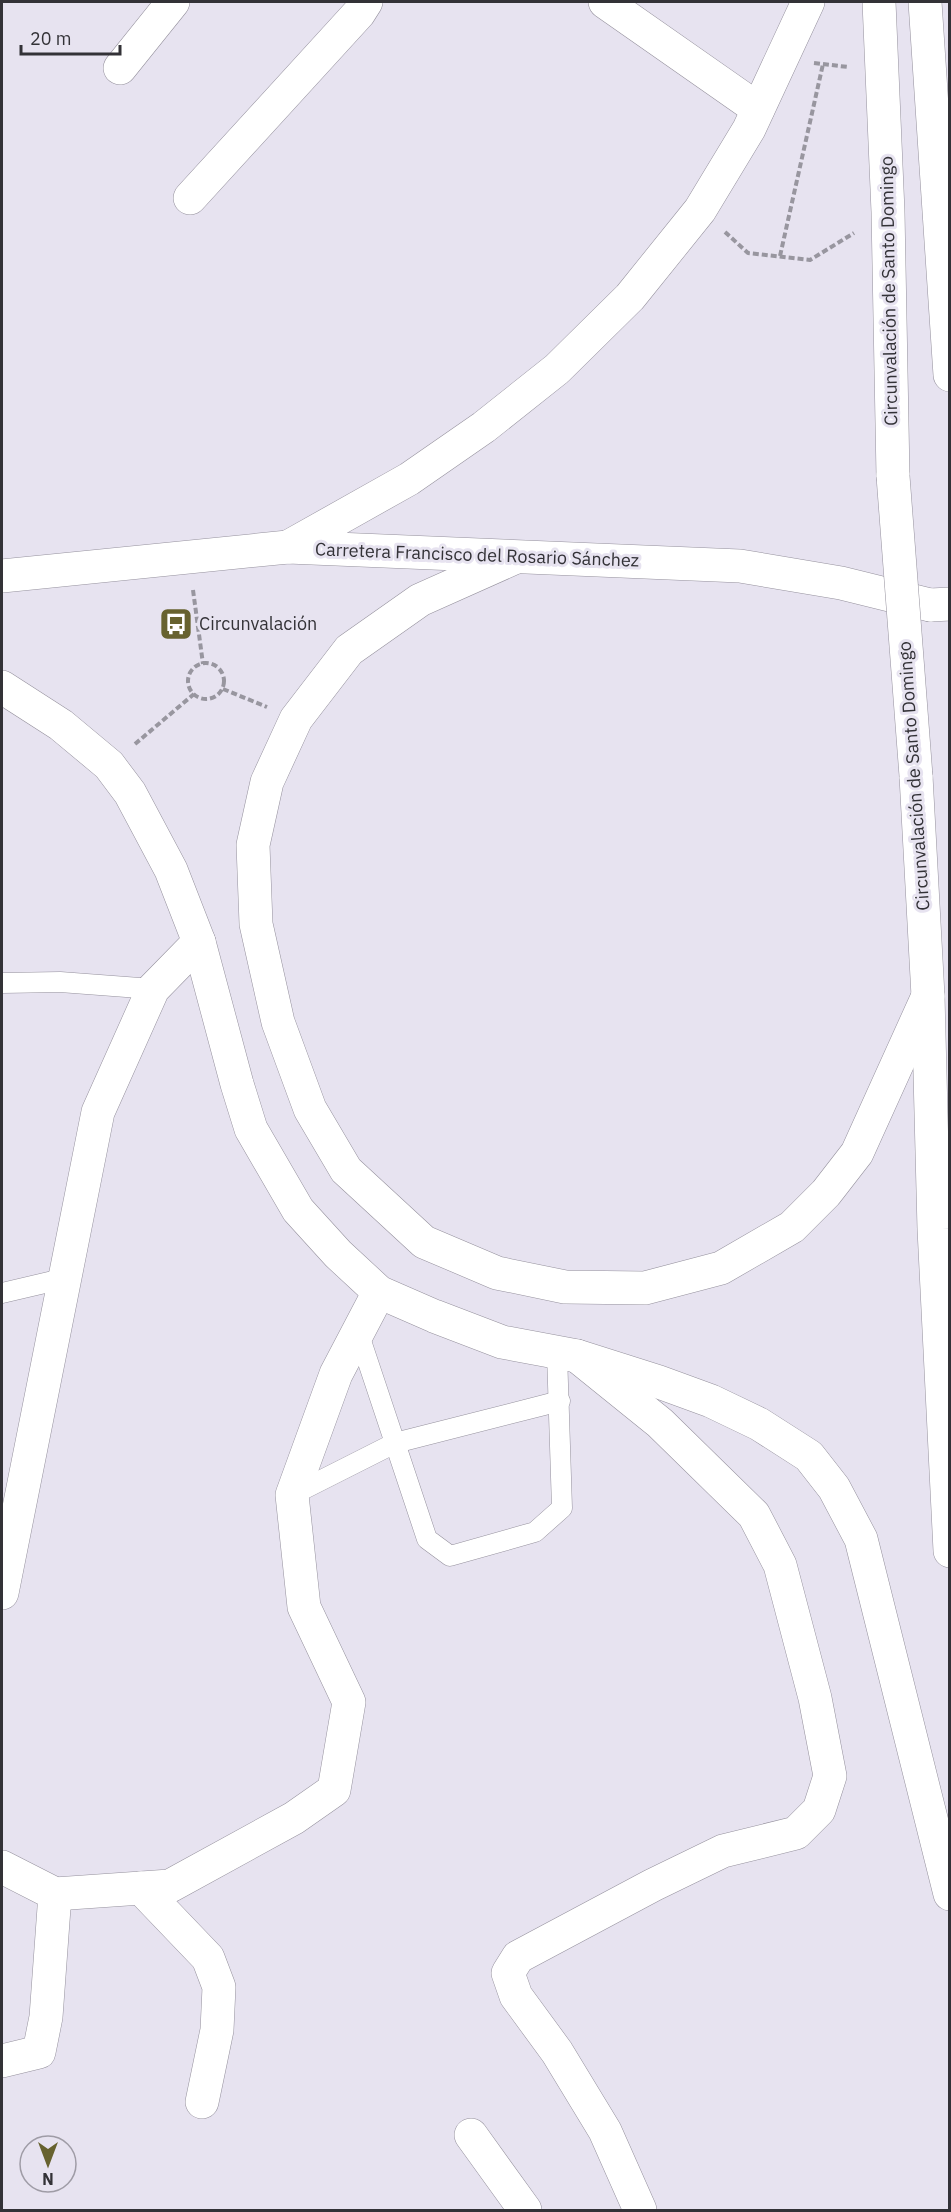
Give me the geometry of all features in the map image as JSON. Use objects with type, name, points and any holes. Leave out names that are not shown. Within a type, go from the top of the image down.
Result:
[{"type":"main road","points":[[120,68],[173,2]]},
{"type":"main road","points":[[190,198],[359,13],[366,2]]},
{"type":"main road","points":[[606,2],[758,108]]},
{"type":"main road","points":[[288,547],[409,479],[484,427],[557,369],[630,297],[700,210],[749,129],[808,2]]},
{"type":"main road","name":"Circunvalación de Santo Domingo","points":[[879,2],[888,212],[893,476],[916,776],[928,996],[934,1229],[950,1551]]},
{"type":"main road","points":[[925,2],[947,287],[950,375]]},
{"type":"main road","name":"Carretera Francisco del Rosario Sánchez","points":[[2,576],[288,547],[740,566],[841,583],[943,606]]},
{"type":"main road","points":[[514,558],[420,600],[349,650],[296,719],[267,782],[253,845],[256,924],[278,1022],[310,1109],[346,1170],[424,1242],[497,1273],[565,1287],[645,1288],[721,1268],[792,1227],[826,1193],[858,1153],[928,996]]},
{"type":"main road","points":[[2,687],[61,725],[109,765],[130,793],[171,870],[199,942],[251,1129],[298,1210],[338,1254],[379,1292],[434,1316],[502,1341],[567,1355],[711,1401],[759,1424],[809,1456],[834,1488],[861,1539],[950,1894]]},
{"type":"main road","points":[[2,1593],[98,1112],[153,988],[199,942]]},
{"type":"main road","points":[[2,1867],[55,1894],[170,1887],[294,1818],[334,1790],[349,1702],[304,1607],[292,1496],[336,1374],[379,1292]]},
{"type":"main road","points":[[567,1355],[660,1423],[754,1515],[780,1564],[815,1698],[830,1776],[819,1810],[796,1833],[723,1851],[653,1885],[518,1957],[508,1973],[516,1996],[557,2052],[605,2131],[640,2211]]},
{"type":"main road","points":[[141,1888],[208,1958],[219,1987],[217,2030],[202,2102]]},
{"type":"main road","points":[[2,2061],[39,2052],[46,2017],[55,1894]]},
{"type":"main road","points":[[471,2135],[525,2211]]},
{"type":"lane","points":[[2,983],[60,982],[153,988]]},
{"type":"lane","points":[[2,1293],[66,1278]]},
{"type":"lane","points":[[358,1332],[427,1539],[450,1556],[535,1532],[562,1508],[560,1401],[567,1355]]},
{"type":"lane","points":[[292,1496],[395,1443],[560,1401]]},
{"type":"path","points":[[782,58],[882,71]]},
{"type":"path","points":[[780,256],[823,64]]},
{"type":"path","points":[[700,210],[748,253],[810,260],[888,212]]},
{"type":"path","points":[[188,557],[203,664]]},
{"type":"path","points":[[211,664],[223,674],[223,689],[210,699],[201,698],[194,694],[189,687],[188,680],[196,667],[211,664]]},
{"type":"path","points":[[223,689],[296,719]]},
{"type":"path","points":[[109,765],[194,694]]},
{"type":"place","name":"Circunvalación","points":[[176,624]]}]
